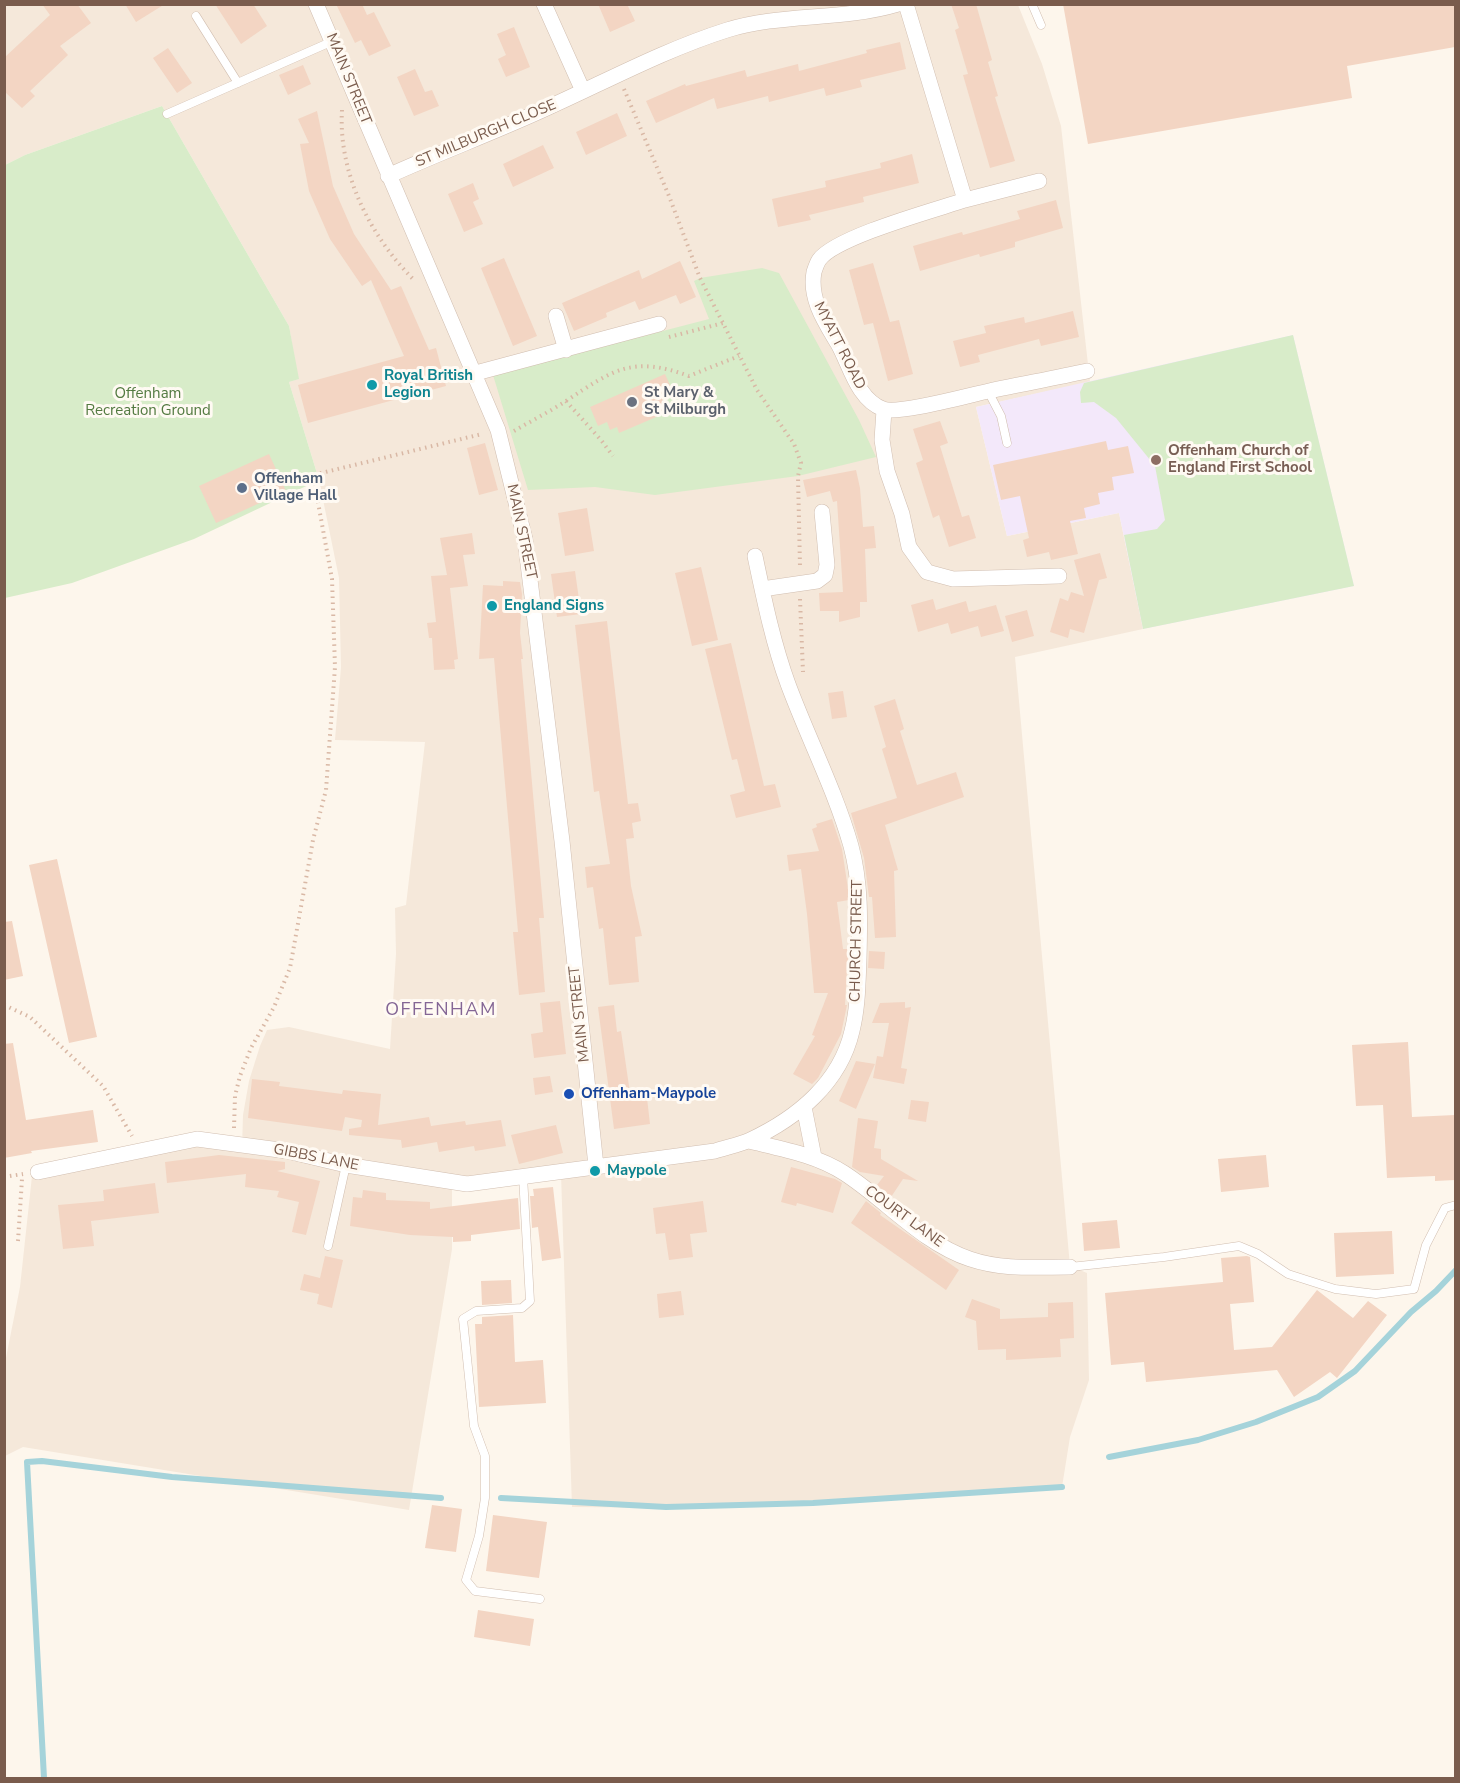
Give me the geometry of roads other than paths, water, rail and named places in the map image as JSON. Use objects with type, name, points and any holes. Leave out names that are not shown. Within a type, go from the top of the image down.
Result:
[{"type":"street","name":"MAIN STREET","points":[[316,4],[388,176],[455,327],[472,374],[480,387],[498,433],[525,539],[562,841],[596,1166]]},
{"type":"street","points":[[544,4],[584,91]]},
{"type":"street","name":"ST MILBURGH CLOSE","points":[[388,176],[584,91],[618,73],[728,30],[752,24],[872,12],[898,4]]},
{"type":"street","points":[[906,4],[965,200]]},
{"type":"street","name":"MYATT ROAD","points":[[884,411],[869,402],[858,386],[819,310],[814,297],[814,271],[819,259],[843,243],[871,231],[965,200],[1039,181]]},
{"type":"street","points":[[556,316],[566,350]]},
{"type":"street","points":[[472,374],[659,324]]},
{"type":"street","points":[[1059,576],[953,579],[927,572],[909,548],[902,514],[886,471],[882,440],[884,411],[916,408],[1087,371]]},
{"type":"street","points":[[762,589],[817,581],[825,575],[827,565],[822,512]]},
{"type":"street","name":"CHURCH STREET","points":[[596,1166],[715,1151],[749,1140],[804,1107],[826,1087],[841,1061],[852,1033],[857,1004],[860,932],[859,880],[842,818],[788,682],[755,556]]},
{"type":"street","points":[[804,1107],[814,1158]]},
{"type":"street","name":"GIBBS LANE","points":[[30,1173],[197,1139],[287,1151],[346,1165],[467,1184],[596,1166]]},
{"type":"street","name":"COURT LANE","points":[[749,1140],[814,1158],[844,1173],[943,1247],[968,1258],[1011,1268],[1070,1267]]},
{"type":"lane","points":[[1032,4],[1041,25]]},
{"type":"lane","points":[[196,16],[238,82]]},
{"type":"lane","points":[[167,114],[333,40]]},
{"type":"lane","points":[[988,391],[1001,416],[1007,443]]},
{"type":"lane","points":[[328,1246],[346,1165]]},
{"type":"lane","points":[[523,1176],[530,1301],[522,1308],[476,1311],[463,1318],[474,1426],[485,1456],[483,1508],[479,1536],[466,1580],[475,1591],[540,1599]]},
{"type":"lane","points":[[1070,1267],[1239,1246],[1258,1254],[1288,1274],[1335,1289],[1376,1294],[1414,1289],[1426,1245],[1445,1208],[1455,1205]]},
{"type":"waterway","points":[[1109,1457],[1198,1440],[1256,1422],[1318,1397],[1355,1371],[1411,1312],[1456,1270]]},
{"type":"waterway","points":[[44,1778],[27,1462],[42,1461],[172,1477],[441,1498]]},
{"type":"waterway","points":[[501,1498],[666,1507],[813,1503],[1062,1487]]},
{"type":"place","name":"Royal British Legion","points":[[372,385]]},
{"type":"place","name":"St Mary & St Milburgh","points":[[632,402]]},
{"type":"place","name":"Offenham Church of England First School","points":[[1156,460]]},
{"type":"place","name":"Offenham Village Hall","points":[[242,488]]},
{"type":"place","name":"England Signs","points":[[492,606]]},
{"type":"place","name":"Offenham-Maypole","points":[[569,1094]]},
{"type":"place","name":"Maypole","points":[[595,1171]]},
{"type":"district","name":"OFFENHAM","points":[[441,1011]]},
{"type":"park label","name":"Offenham Recreation Ground","points":[[148,402]]}]
